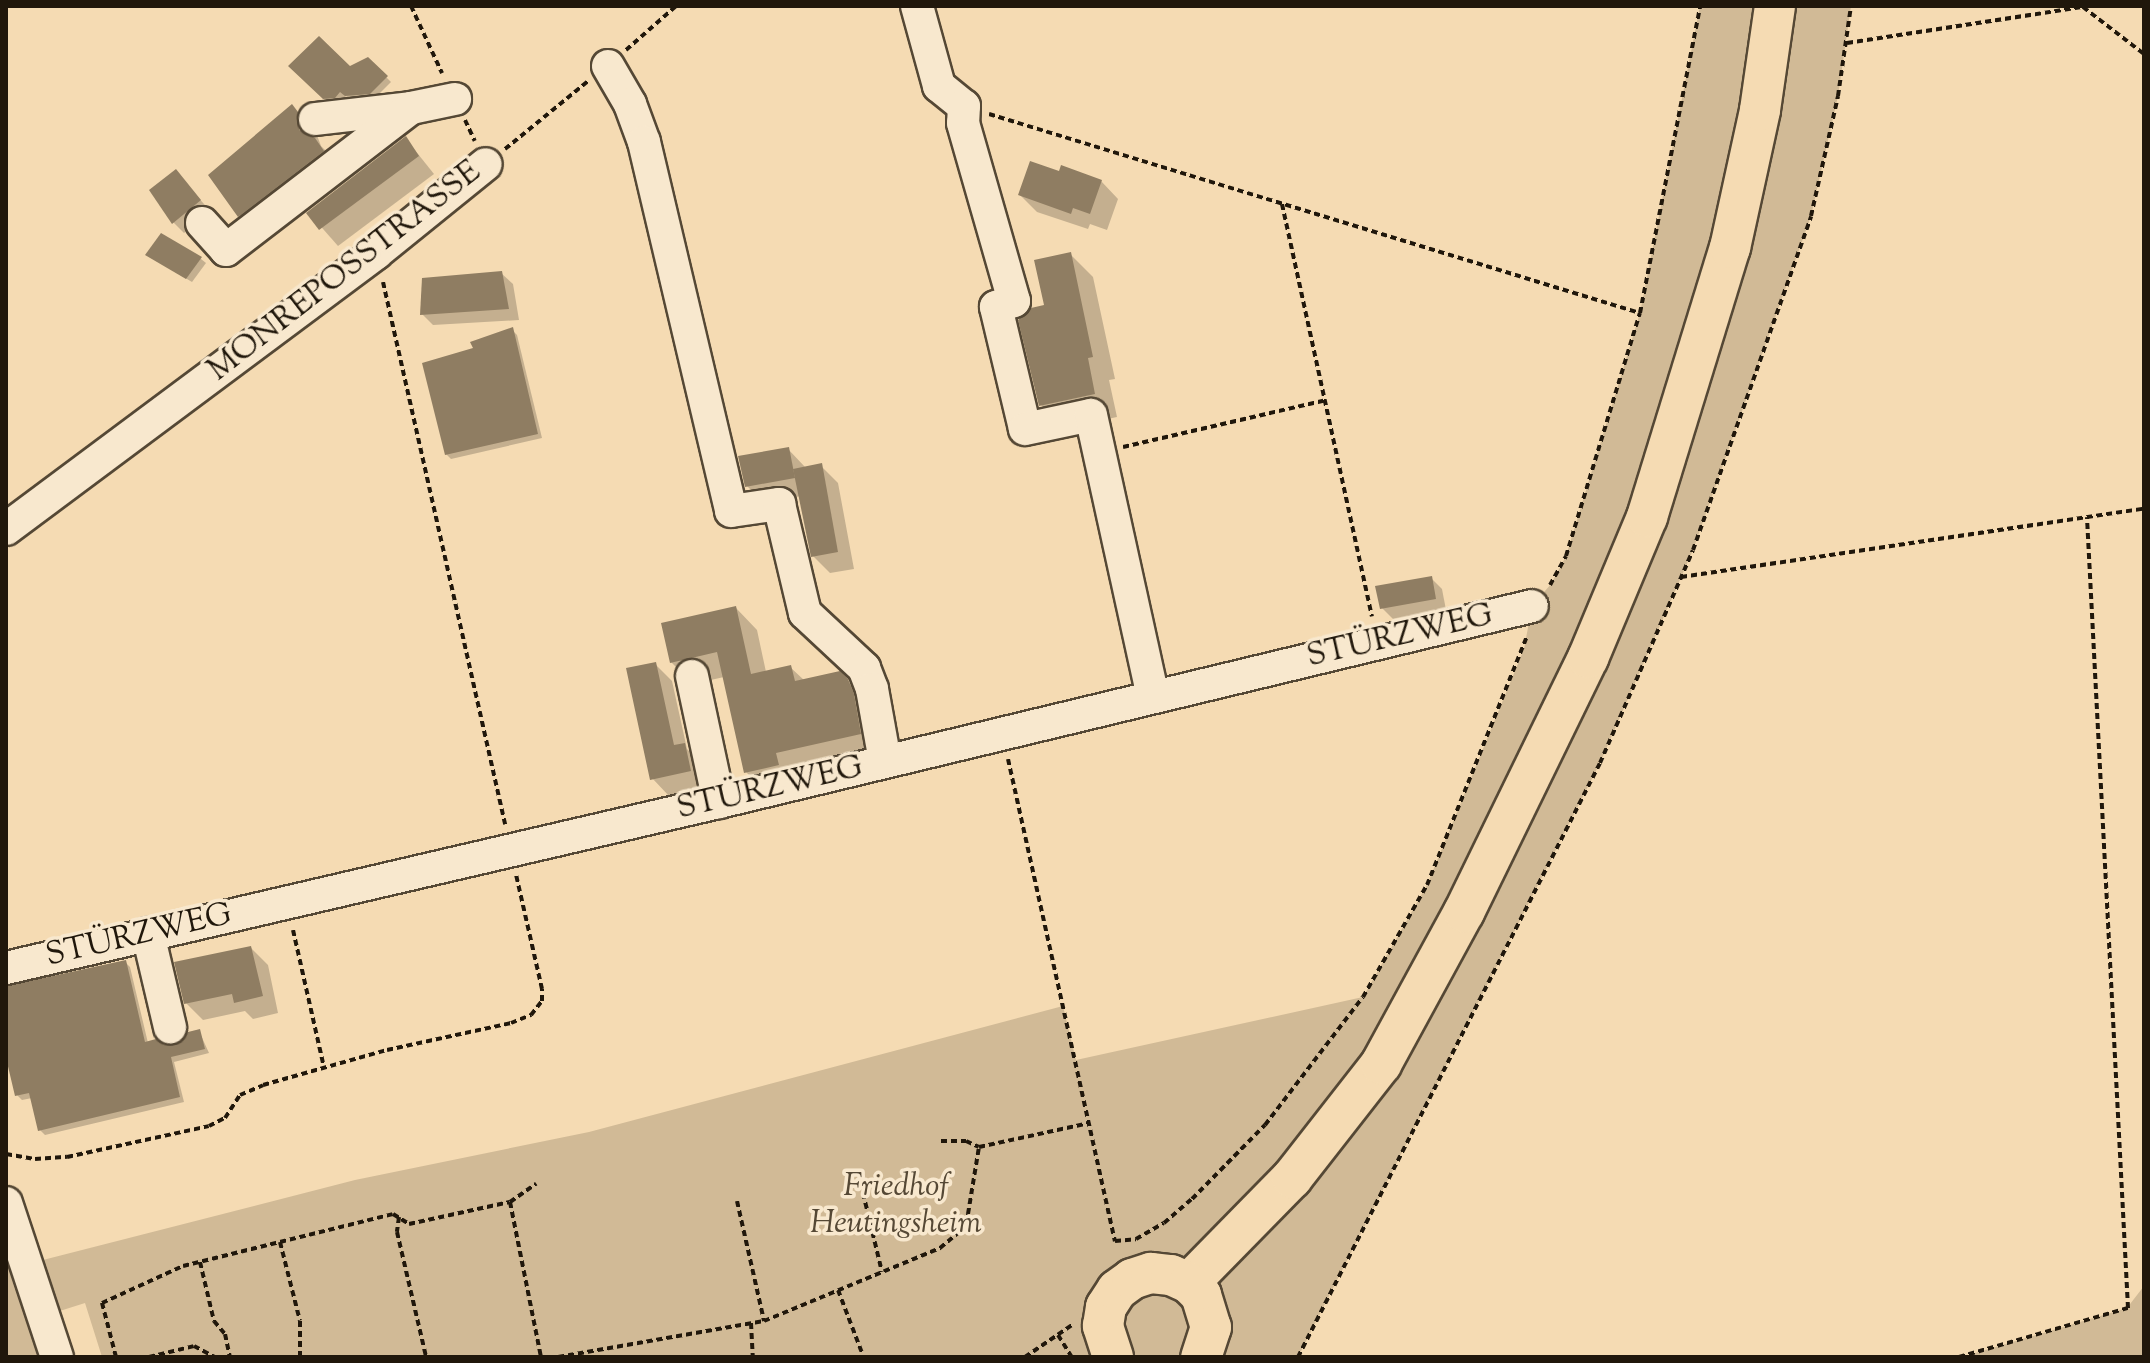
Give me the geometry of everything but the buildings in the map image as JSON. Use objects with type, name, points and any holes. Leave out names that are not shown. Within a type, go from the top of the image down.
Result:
[{"type":"main road","points":[[1189,1283],[1292,1178],[1381,1064],[1464,912],[1588,658],[1647,517],[1730,248],[1760,110],[1775,6]]},
{"type":"main road","points":[[1084,1346],[1103,1326],[1106,1307],[1117,1290],[1132,1279],[1151,1273],[1171,1275],[1189,1283],[1201,1295],[1210,1319],[1208,1344],[1201,1357]]},
{"type":"street","points":[[917,6],[939,86],[964,106],[963,123],[1014,301],[996,307],[1025,429],[1091,415],[1153,696]]},
{"type":"street","points":[[608,66],[630,104],[644,142],[731,511],[779,504],[805,613],[864,668],[872,689],[885,761]]},
{"type":"street","points":[[315,119],[411,108],[455,99]]},
{"type":"street","points":[[202,223],[226,250],[411,108]]},
{"type":"street","name":"MONREPOSSTRASSE","points":[[6,529],[376,253],[486,164]]},
{"type":"street","name":"STÜRZWEG","points":[[6,968],[719,802],[1532,606]]},
{"type":"street","points":[[692,676],[719,802]]},
{"type":"street","points":[[148,934],[170,1027]]},
{"type":"street","points":[[6,1203],[57,1357]]},
{"type":"path","name":"MONREPOSSTRASSE","points":[[486,164],[608,66],[676,6]]},
{"type":"path","points":[[1003,733],[1115,1241],[1136,1239],[1164,1223],[1265,1125],[1363,997],[1427,885],[1524,649],[1532,606],[1551,584],[1566,556],[1640,313],[1700,6]]},
{"type":"path","points":[[1298,1357],[1600,763],[1681,577],[1740,422],[1811,216],[1847,43],[1851,6]]},
{"type":"path","points":[[1847,43],[2083,7],[2144,54]]},
{"type":"path","points":[[964,106],[1640,313]]},
{"type":"path","points":[[1282,204],[1327,400],[1377,642]]},
{"type":"path","points":[[6,1154],[35,1159],[67,1157],[209,1126],[225,1118],[234,1102],[247,1091],[324,1068],[511,1023],[537,1008],[542,1001],[511,849],[376,253]]},
{"type":"path","points":[[1099,453],[1327,400]]},
{"type":"path","points":[[1681,577],[2144,509]]},
{"type":"path","points":[[1959,1357],[2128,1308],[2087,517]]},
{"type":"path","points":[[287,901],[324,1068]]},
{"type":"path","points":[[941,1141],[966,1141],[979,1147],[1089,1123]]},
{"type":"path","points":[[558,1357],[764,1321],[940,1248],[958,1233],[968,1214],[979,1147]]},
{"type":"path","points":[[116,1357],[102,1303],[200,1262],[393,1214],[409,1224],[510,1202],[536,1184]]},
{"type":"path","points":[[863,1193],[882,1272]]},
{"type":"path","points":[[737,1201],[764,1321]]},
{"type":"path","points":[[510,1202],[541,1357]]},
{"type":"path","points":[[399,1217],[397,1232],[426,1357]]},
{"type":"path","points":[[280,1242],[300,1321],[300,1357]]},
{"type":"path","points":[[200,1262],[214,1321],[225,1334],[230,1357]]},
{"type":"path","points":[[838,1290],[862,1353]]},
{"type":"path","points":[[751,1323],[753,1357]]},
{"type":"path","points":[[149,1357],[194,1346],[215,1357]]},
{"type":"path","points":[[1025,1357],[1084,1346]]},
{"type":"green space","name":"Friedhof Heutingsheim","points":[[1700,6],[1851,6],[1838,96],[1811,216],[1693,550],[1600,763],[1298,1357],[102,1357],[85,1303],[44,1316],[57,1357],[6,1357],[6,1201],[39,1261],[355,1180],[589,1132],[1063,1006],[1076,1060],[1363,997],[1427,885],[1524,649],[1532,606],[1551,584],[1566,556],[1640,313]]},
{"type":"green space","points":[[2144,1286],[2144,1357],[1962,1357],[2127,1308]]}]
